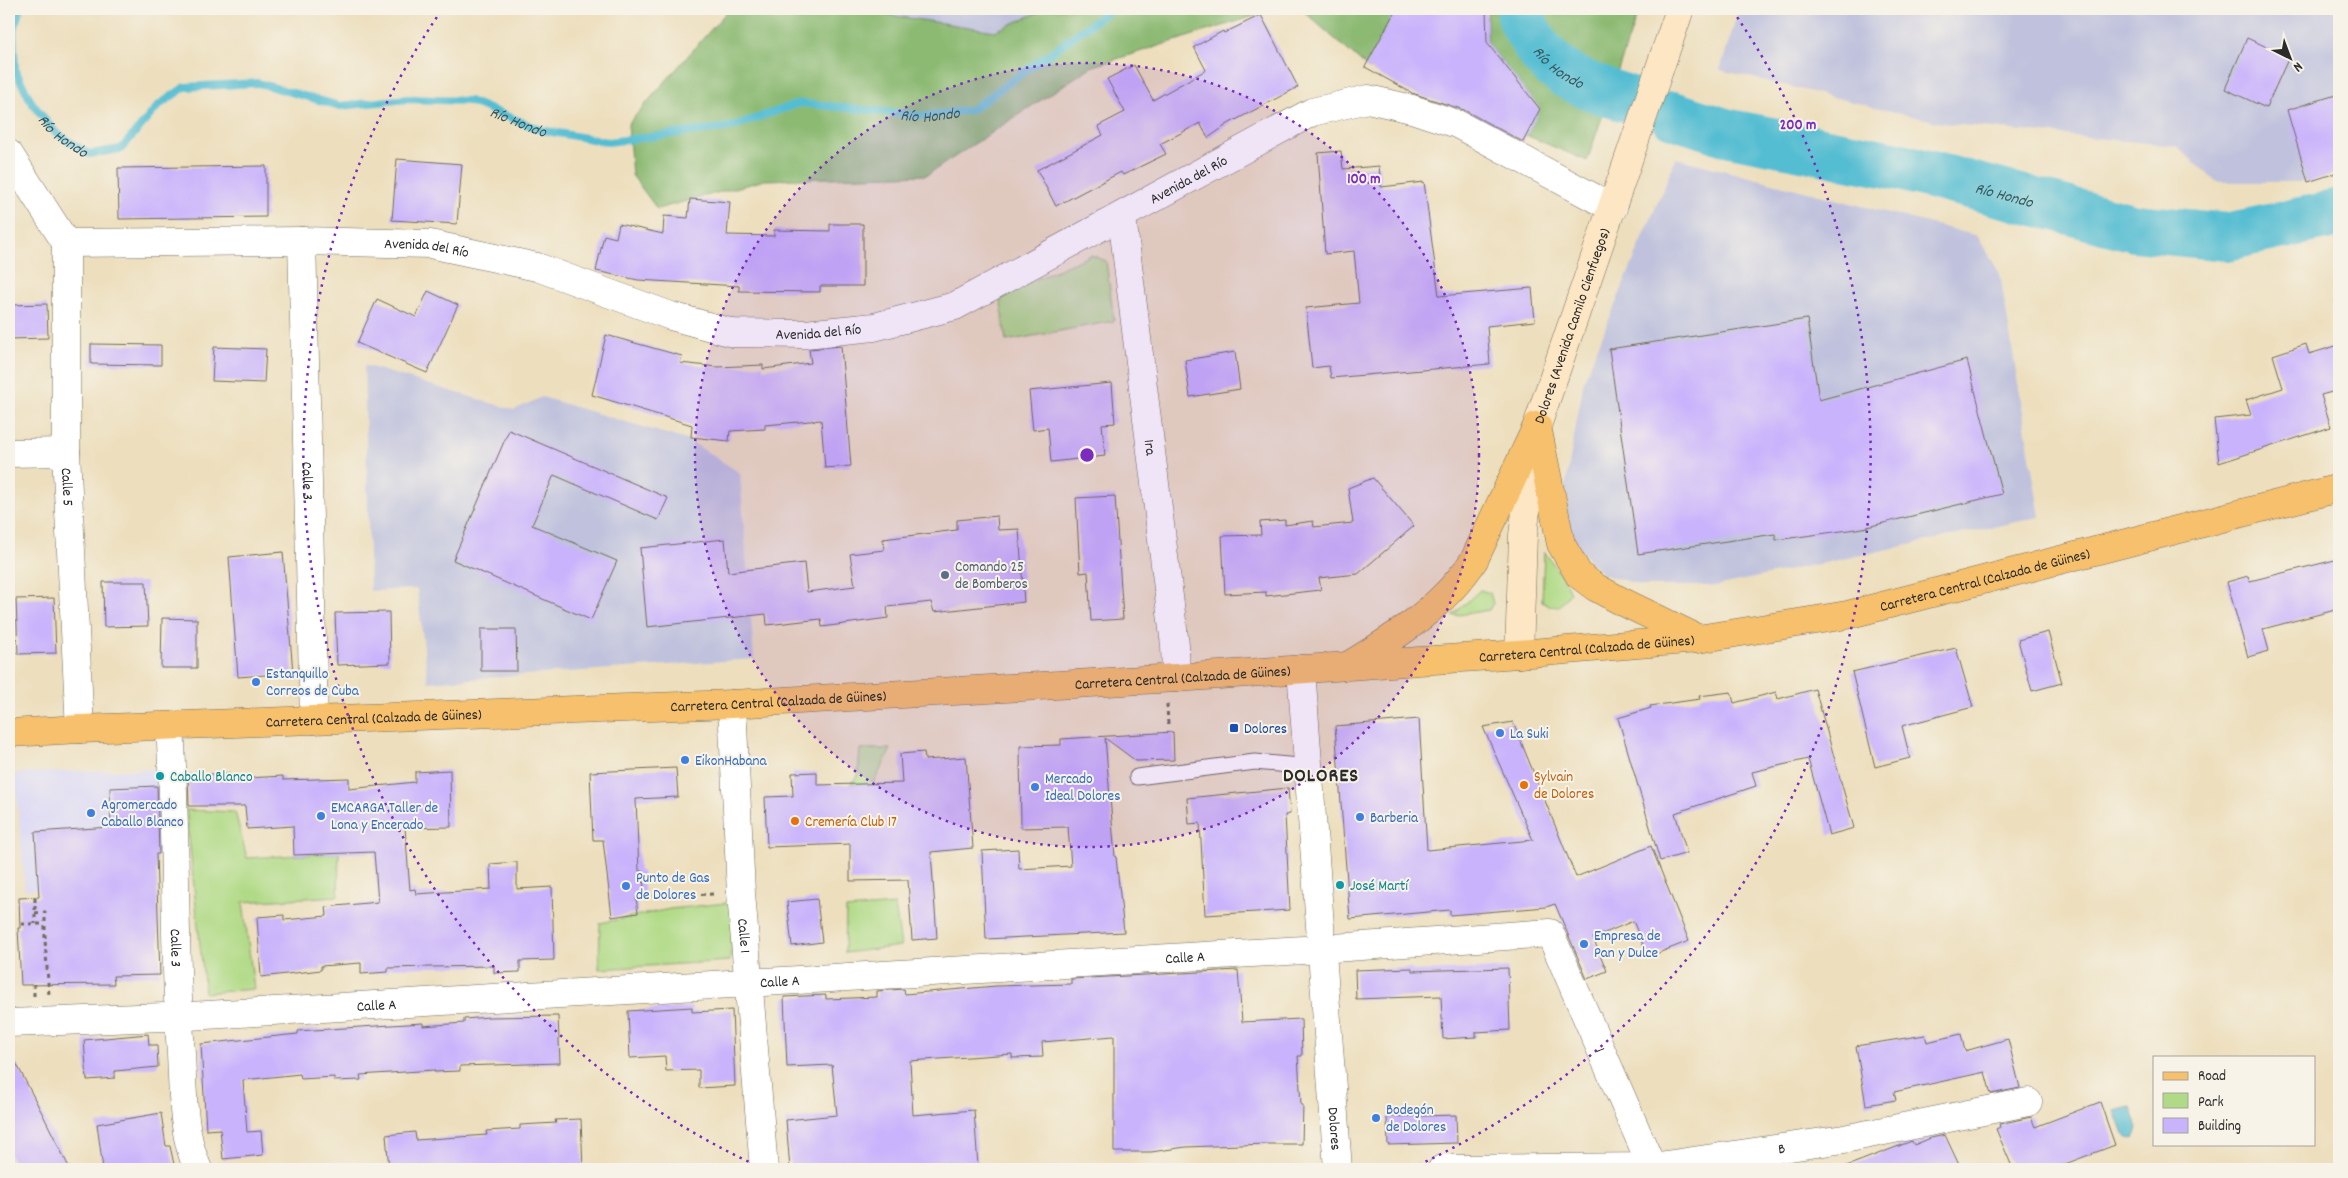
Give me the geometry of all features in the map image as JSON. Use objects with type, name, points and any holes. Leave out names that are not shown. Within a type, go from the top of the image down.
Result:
[{"type":"main road","name":"Dolores (Avenida Camilo Cienfuegos)","points":[[1519,654],[1518,620],[1523,535],[1537,426],[1562,348],[1613,208],[1680,9]]},
{"type":"main road","points":[[1537,426],[1561,544],[1579,575],[1595,587],[1698,639]]},
{"type":"main road","points":[[1349,666],[1405,630],[1447,594],[1464,575],[1474,560],[1537,426]]},
{"type":"main road","name":"Carretera Central (Calzada de Güines)","points":[[9,733],[732,704],[1176,678],[1519,654],[1698,639],[1847,615],[2339,488]]},
{"type":"street","name":"Avenida del Río","points":[[66,243],[302,241],[430,244],[537,267],[671,316],[734,333],[805,334],[874,327],[956,306],[1312,112],[1368,99],[1412,109],[1457,124],[1613,208]]},
{"type":"street","points":[[9,154],[66,243]]},
{"type":"street","name":"1ra","points":[[1122,217],[1173,636],[1176,678]]},
{"type":"street","name":"Calle 3","points":[[302,241],[314,720]]},
{"type":"street","name":"Calle 5","points":[[66,243],[66,452],[80,729]]},
{"type":"street","points":[[9,453],[66,452]]},
{"type":"street","name":"Dolores","points":[[1301,669],[1320,948],[1338,1169]]},
{"type":"street","name":"Calle 1","points":[[732,704],[747,982],[764,1169]]},
{"type":"street","name":"Calle 3","points":[[170,726],[178,1016],[186,1128],[190,1151],[198,1169]]},
{"type":"street","name":"Calle A","points":[[9,1023],[178,1016],[1550,933]]},
{"type":"street","name":"1","points":[[1550,933],[1652,1167]]},
{"type":"street","name":"B","points":[[1442,1169],[1652,1167],[1844,1139],[2028,1102]]},
{"type":"lane","points":[[1137,777],[1255,762],[1309,767]]},
{"type":"path","points":[[645,896],[741,893]]},
{"type":"path","points":[[34,898],[35,924]]},
{"type":"path","points":[[35,912],[45,912],[50,1021]]},
{"type":"path","points":[[21,924],[45,924]]},
{"type":"shaded area","points":[[862,9],[1046,9],[995,31],[868,12]]},
{"type":"shaded area","points":[[1739,9],[2339,9],[2339,172],[2308,182],[2217,182],[2176,146],[1941,123],[1720,70]]},
{"type":"shaded area","points":[[1676,158],[1978,236],[2000,274],[2040,517],[1716,586],[1643,586],[1602,574],[1573,542],[1563,499],[1584,380]]},
{"type":"shaded area","points":[[364,365],[514,410],[542,397],[690,441],[740,473],[754,659],[428,682],[417,589],[370,591]]},
{"type":"shaded area","name":"Agromercado Caballo Blanco","points":[[162,769],[164,853],[39,889],[25,890],[15,773]]},
{"type":"green space","points":[[729,9],[862,9],[868,12],[995,31],[1046,9],[1277,9],[1091,67],[927,175],[765,180],[657,209],[632,175],[628,124]]},
{"type":"green space","points":[[1301,9],[1400,9],[1370,70]]},
{"type":"green space","points":[[1489,9],[1639,9],[1587,161],[1526,135],[1539,109],[1487,43],[1487,17]]},
{"type":"green space","points":[[1091,255],[1106,261],[1114,321],[1006,341],[1000,295]]},
{"type":"green space","points":[[1544,551],[1565,581],[1570,593],[1559,607],[1549,606],[1542,601]]},
{"type":"green space","points":[[1480,590],[1490,593],[1493,603],[1489,610],[1452,616]]},
{"type":"green space","points":[[860,749],[891,749],[873,784],[850,784],[858,775]]},
{"type":"green space","points":[[186,810],[235,812],[247,858],[339,853],[338,896],[243,902],[254,989],[205,993]]},
{"type":"green space","points":[[735,902],[730,961],[599,969],[600,923],[670,909]]},
{"type":"green space","points":[[895,905],[901,946],[845,953],[846,909]]},
{"type":"water","points":[[2131,1107],[2138,1128],[2134,1138],[2125,1137],[2115,1111]]},
{"type":"building","points":[[1396,9],[1486,9],[1487,43],[1540,109],[1523,142],[1464,110],[1412,93],[1365,67]]},
{"type":"building","points":[[1261,15],[1298,87],[1228,124],[1208,138],[1200,123],[1160,144],[1166,154],[1123,175],[1121,172],[1056,206],[1037,170],[1103,135],[1098,126],[1125,112],[1107,79],[1134,65],[1153,100],[1206,70],[1194,47],[1223,31],[1224,33]]},
{"type":"building","points":[[2247,38],[2289,57],[2266,108],[2225,89]]},
{"type":"building","points":[[2339,94],[2339,172],[2308,182],[2287,110]]},
{"type":"building","points":[[1341,151],[1343,169],[1379,166],[1381,187],[1424,182],[1439,296],[1532,288],[1535,321],[1487,326],[1490,364],[1331,378],[1329,366],[1312,368],[1306,308],[1359,303],[1354,251],[1325,254],[1318,153]]},
{"type":"building","points":[[397,159],[462,164],[457,224],[392,220]]},
{"type":"building","points":[[266,166],[266,217],[119,219],[118,168]]},
{"type":"building","points":[[690,199],[730,202],[727,235],[774,236],[774,230],[830,231],[830,224],[863,224],[863,286],[820,286],[820,292],[739,291],[739,286],[638,280],[596,271],[604,235],[616,238],[619,224],[663,234],[664,216],[688,218]]},
{"type":"building","points":[[428,291],[458,305],[427,373],[357,343],[377,299],[416,317]]},
{"type":"building","points":[[47,304],[48,338],[9,339],[9,305]]},
{"type":"building","points":[[1807,319],[1819,400],[1967,360],[2002,494],[1863,528],[1776,540],[1775,534],[1638,554],[1609,349]]},
{"type":"building","points":[[606,335],[682,356],[680,363],[717,367],[763,365],[763,369],[811,363],[809,349],[841,346],[851,466],[825,468],[821,420],[765,425],[765,429],[730,431],[729,441],[691,437],[692,425],[592,395]]},
{"type":"building","points":[[91,344],[161,345],[161,365],[91,364]]},
{"type":"building","points":[[2306,344],[2309,354],[2339,345],[2339,390],[2321,395],[2331,427],[2219,463],[2214,419],[2251,415],[2246,400],[2283,388],[2273,355]]},
{"type":"building","points":[[214,347],[266,349],[264,383],[212,381]]},
{"type":"building","points":[[1235,352],[1240,389],[1190,397],[1185,360]]},
{"type":"building","points":[[1112,383],[1115,423],[1102,424],[1105,456],[1051,462],[1048,428],[1033,430],[1029,391]]},
{"type":"building","points":[[509,430],[668,498],[658,520],[554,475],[532,525],[617,561],[591,620],[453,560]]},
{"type":"building","points":[[1373,478],[1414,526],[1358,574],[1319,578],[1321,590],[1266,596],[1266,592],[1225,594],[1222,536],[1261,535],[1260,522],[1285,520],[1285,525],[1313,521],[1314,527],[1353,523],[1348,488]]},
{"type":"building","points":[[1115,496],[1123,619],[1091,621],[1088,572],[1080,573],[1076,498]]},
{"type":"building","points":[[997,516],[998,530],[1019,529],[1024,602],[934,612],[931,602],[887,607],[888,618],[822,627],[821,619],[767,625],[766,614],[647,627],[640,548],[725,539],[728,572],[804,563],[807,592],[855,586],[850,554],[884,550],[883,539],[957,530],[957,520]]},
{"type":"building","points":[[283,552],[293,673],[238,677],[229,557]]},
{"type":"building","points":[[2339,559],[2339,609],[2263,629],[2269,651],[2248,657],[2227,582],[2248,576],[2250,581]]},
{"type":"building","points":[[103,582],[146,582],[148,626],[104,627]]},
{"type":"building","points":[[54,598],[56,653],[18,654],[16,599]]},
{"type":"building","points":[[389,612],[390,663],[337,665],[335,613]]},
{"type":"building","points":[[162,618],[197,619],[197,668],[161,668]]},
{"type":"building","points":[[481,629],[516,629],[517,671],[481,671]]},
{"type":"building","points":[[2048,632],[2062,683],[2032,691],[2018,640]]},
{"type":"building","points":[[1956,648],[1973,707],[1902,726],[1910,758],[1875,767],[1852,672]]},
{"type":"building","points":[[1815,689],[1854,828],[1829,835],[1808,759],[1752,772],[1756,786],[1675,813],[1687,853],[1660,861],[1618,718],[1651,708],[1650,706],[1700,699],[1699,696],[1731,692],[1734,703],[1776,692],[1778,699]]},
{"type":"building","points":[[1419,719],[1427,850],[1533,840],[1483,727],[1513,722],[1576,877],[1651,846],[1689,941],[1648,957],[1633,921],[1593,938],[1607,971],[1587,979],[1555,904],[1546,907],[1450,915],[1450,910],[1350,919],[1335,726]]},
{"type":"building","points":[[1173,732],[1174,760],[1136,761],[1105,738],[1115,857],[1124,932],[986,939],[982,851],[1018,849],[1019,869],[1071,866],[1068,827],[1021,828],[1020,746],[1061,745],[1061,739]]},
{"type":"building","points":[[924,752],[925,760],[966,757],[973,848],[931,852],[937,938],[912,940],[908,880],[850,881],[850,844],[767,847],[765,797],[793,796],[792,773],[817,772],[817,785],[902,783],[900,754]]},
{"type":"building","points":[[676,768],[678,797],[636,799],[639,871],[642,871],[645,896],[636,897],[638,913],[612,917],[603,840],[593,840],[590,772]]},
{"type":"building","points":[[450,770],[451,827],[405,828],[410,890],[415,889],[416,894],[491,889],[490,864],[517,862],[517,889],[552,887],[554,960],[520,961],[520,972],[494,973],[494,966],[388,968],[388,972],[361,974],[361,963],[321,966],[321,970],[261,977],[257,917],[284,915],[284,920],[327,916],[326,907],[378,902],[374,852],[294,855],[293,826],[247,829],[245,806],[189,806],[188,774],[230,774],[230,779],[283,776],[283,780],[349,778],[349,789],[415,782],[415,772]]},
{"type":"building","points":[[157,786],[159,854],[156,854],[160,975],[113,976],[114,984],[21,985],[18,928],[20,928],[19,898],[39,897],[35,832],[111,827],[110,788]]},
{"type":"building","points":[[1288,788],[1290,814],[1285,815],[1290,910],[1205,915],[1200,823],[1189,824],[1187,798]]},
{"type":"building","points":[[817,899],[822,942],[792,946],[787,902]]},
{"type":"building","points":[[1412,968],[1412,971],[1508,968],[1510,1030],[1476,1032],[1476,1037],[1443,1039],[1441,996],[1356,999],[1355,970]]},
{"type":"building","points":[[1238,970],[1242,1022],[1301,1019],[1302,1056],[1298,1056],[1301,1105],[1303,1105],[1302,1144],[1186,1147],[1151,1152],[1114,1152],[1114,1036],[1042,1042],[1043,1057],[1012,1058],[1012,1054],[910,1061],[913,1115],[974,1110],[978,1166],[950,1168],[949,1164],[859,1169],[790,1169],[786,1120],[837,1115],[832,1065],[787,1067],[784,997],[826,995],[826,999],[877,997],[877,991],[904,989],[905,994],[996,986],[1071,984],[1071,979]]},
{"type":"building","points":[[692,1007],[692,1012],[732,1010],[735,1086],[699,1088],[699,1070],[666,1071],[665,1056],[630,1058],[628,1011]]},
{"type":"building","points":[[558,1016],[560,1063],[460,1066],[460,1071],[434,1072],[434,1070],[360,1075],[361,1080],[334,1081],[334,1077],[301,1079],[300,1074],[243,1080],[247,1132],[261,1131],[263,1155],[223,1159],[220,1129],[206,1130],[201,1044],[298,1034],[298,1031],[423,1023],[423,1026],[464,1023],[464,1019],[490,1017]]},
{"type":"building","points":[[148,1034],[149,1045],[157,1045],[158,1067],[115,1071],[115,1078],[87,1080],[84,1040]]},
{"type":"building","points":[[1961,1034],[1965,1051],[2008,1039],[2020,1088],[1991,1094],[1985,1072],[1894,1092],[1896,1100],[1866,1105],[1856,1046],[1925,1035],[1927,1042]]},
{"type":"building","points":[[9,1049],[70,1169],[17,1169],[9,1153]]},
{"type":"building","points":[[2100,1102],[2115,1145],[2052,1169],[2013,1169],[1996,1129],[2000,1127],[1999,1124],[2031,1117],[2035,1127]]},
{"type":"building","points":[[161,1113],[166,1146],[170,1146],[175,1169],[103,1169],[97,1124]]},
{"type":"building","points":[[1456,1115],[1457,1143],[1388,1145],[1387,1117]]},
{"type":"building","points":[[581,1119],[583,1169],[389,1169],[386,1135],[415,1132],[416,1140],[487,1135],[486,1131],[520,1129],[520,1125],[556,1123],[555,1120]]},
{"type":"building","points":[[1945,1135],[1961,1169],[1844,1169],[1844,1167],[1912,1141],[1914,1145]]},
{"type":"waterway","name":"Río Hondo","points":[[20,9],[13,30],[15,70],[32,103],[55,132],[89,154],[121,149],[159,105],[185,87],[258,83],[340,106],[407,99],[469,101],[541,130],[608,142],[731,127],[800,103],[924,116],[971,110],[1106,13],[1118,9]]},
{"type":"waterway","name":"Río Hondo","points":[[1520,9],[1522,20],[1539,50],[1559,70],[1597,89],[1625,98]]},
{"type":"waterway","name":"Río Hondo","points":[[1673,115],[1725,132],[1893,165],[2135,228],[2227,237],[2339,213]]},
{"type":"place","name":"Comando 25 de Bomberos","points":[[945,575]]},
{"type":"place","name":"Estanquillo Correos de Cuba","points":[[256,682]]},
{"type":"place","name":"Dolores","points":[[1234,728]]},
{"type":"place","name":"La Suki","points":[[1500,733]]},
{"type":"place","name":"EikonHabana","points":[[685,760]]},
{"type":"place","name":"Caballo Blanco","points":[[160,776]]},
{"type":"place","name":"Sylvain de Dolores","points":[[1524,785]]},
{"type":"place","name":"Mercado Ideal Dolores","points":[[1035,787]]},
{"type":"place","name":"Agromercado Caballo Blanco","points":[[91,813]]},
{"type":"place","name":"EMCARGA Taller de Lona y Encerado","points":[[321,816]]},
{"type":"place","name":"Barberia","points":[[1360,817]]},
{"type":"place","name":"Cremería Club 17","points":[[795,821]]},
{"type":"place","name":"José Martí","points":[[1340,885]]},
{"type":"place","name":"Punto de Gas de Dolores","points":[[626,886]]},
{"type":"place","name":"Empresa de Pan y Dulce","points":[[1584,944]]},
{"type":"place","name":"Bodegón de Dolores","points":[[1376,1118]]},
{"type":"district","name":"DOLORES","points":[[1321,774]]}]
